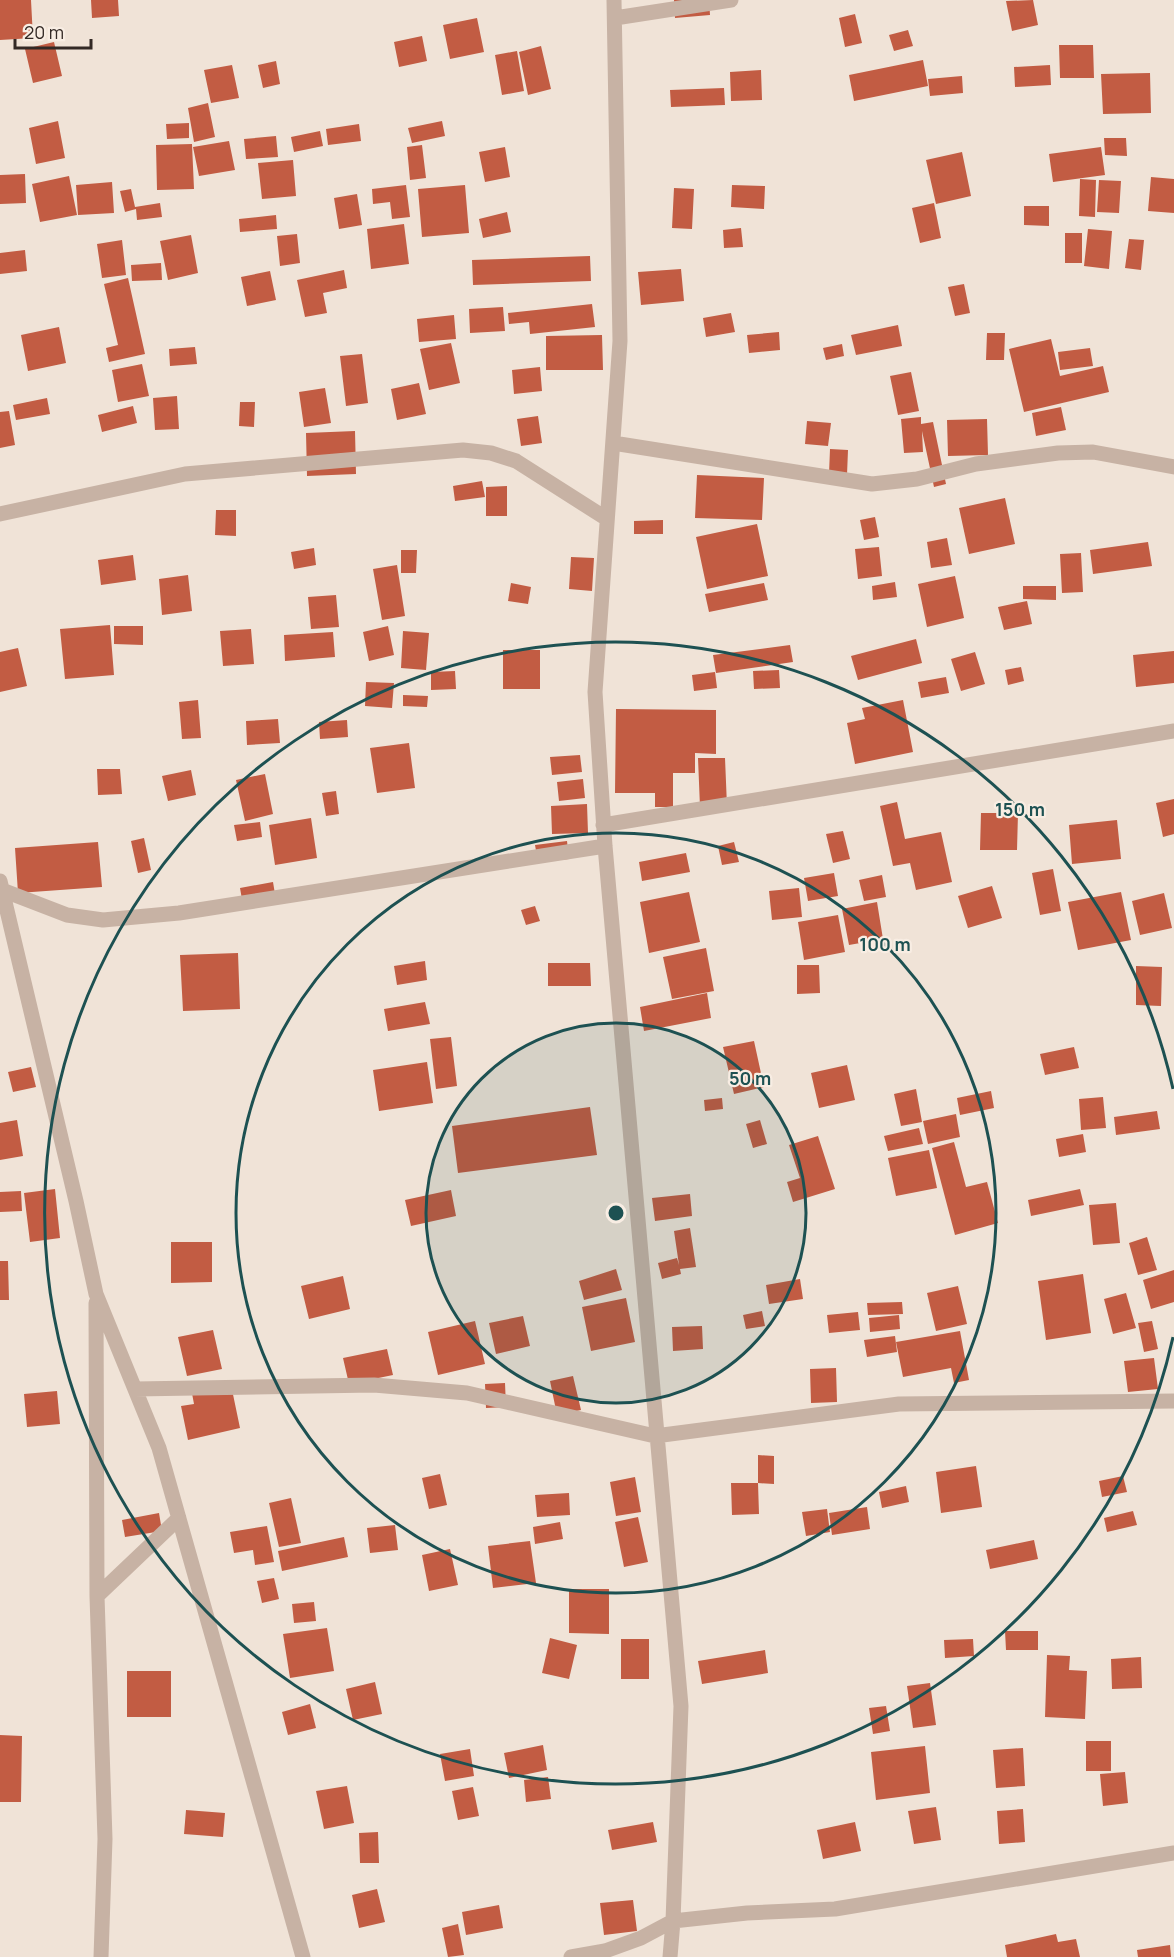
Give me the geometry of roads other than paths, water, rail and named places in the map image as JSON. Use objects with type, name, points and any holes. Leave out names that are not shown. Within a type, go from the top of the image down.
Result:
[{"type":"street","points":[[614,0],[620,341],[595,692],[603,825],[681,1706],[670,1957]]},
{"type":"street","points":[[615,18],[731,0]]},
{"type":"street","points":[[613,443],[872,484],[917,479],[976,464],[1058,453],[1093,452],[1174,466]]},
{"type":"street","points":[[0,514],[185,474],[463,450],[491,453],[516,461],[607,519]]},
{"type":"street","points":[[603,825],[1174,731]]},
{"type":"street","points":[[1,886],[67,915],[103,920],[179,913],[605,846]]},
{"type":"street","points":[[1,886],[76,1200],[96,1294],[159,1448],[303,1957]]},
{"type":"street","points":[[96,1294],[97,1596],[105,1839],[101,1957]]},
{"type":"street","points":[[135,1389],[374,1385],[455,1392],[656,1436],[899,1404],[1174,1401]]},
{"type":"street","points":[[97,1596],[179,1518]]},
{"type":"street","points":[[571,1957],[605,1951],[641,1938],[673,1921],[747,1913],[835,1909],[1174,1853]]}]
